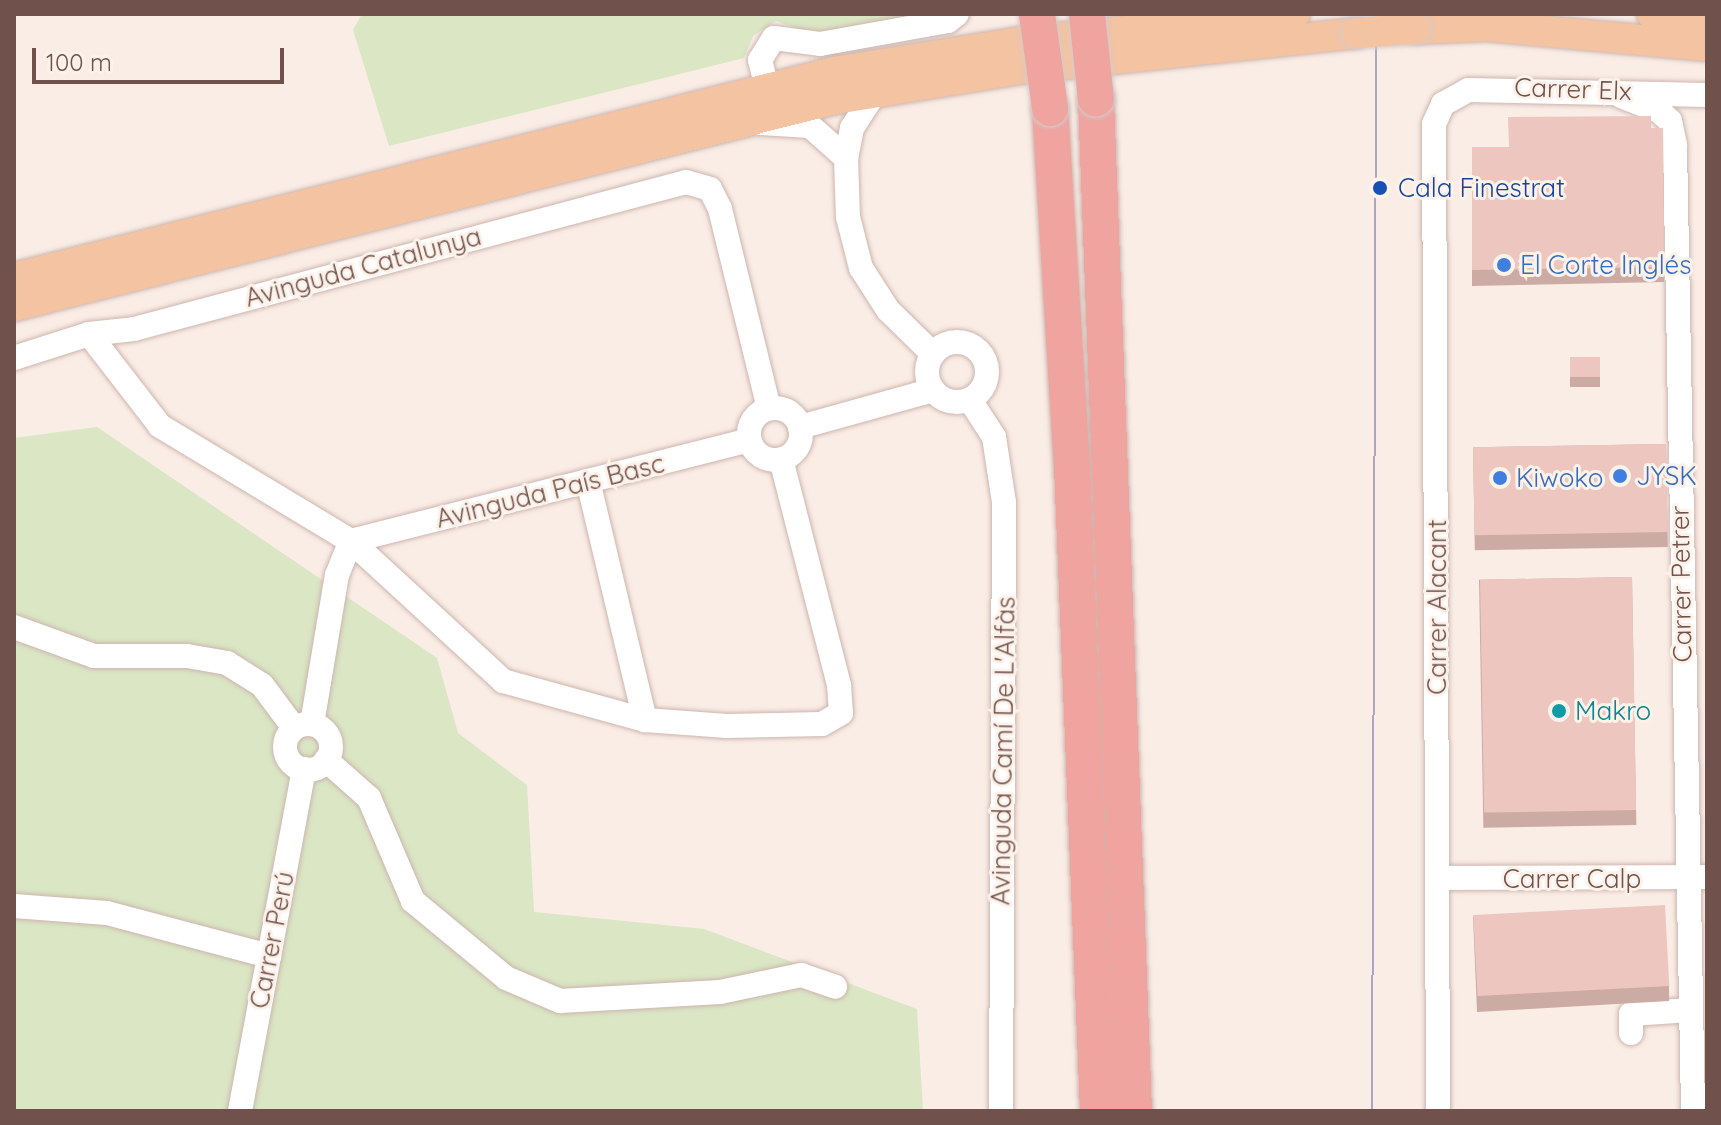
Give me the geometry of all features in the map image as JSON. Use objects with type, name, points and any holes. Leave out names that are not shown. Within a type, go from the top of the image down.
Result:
[{"type":"highway","points":[[1037,14],[1050,108],[1072,466],[1098,1111]]},
{"type":"highway","points":[[1087,14],[1096,99],[1134,1111]]},
{"type":"main road","points":[[14,278],[767,88],[1014,43],[1295,14]]},
{"type":"main road","points":[[1652,14],[1707,20]]},
{"type":"main road","points":[[14,306],[735,123],[876,91],[1020,69],[1416,29],[1487,26],[1707,46]]},
{"type":"street","points":[[767,88],[760,60],[774,38],[820,44],[948,21],[957,14]]},
{"type":"street","name":"Carrer Elx","points":[[1443,104],[1468,90],[1498,87],[1707,95]]},
{"type":"street","name":"Carrer Petrer","points":[[1608,90],[1659,111],[1670,121],[1675,145],[1696,878],[1691,1010],[1693,1111]]},
{"type":"street","points":[[876,91],[852,128],[846,158],[848,217],[861,268],[888,310],[933,354]]},
{"type":"street","name":"Carrer Alacant","points":[[1438,1111],[1433,149],[1434,124],[1443,104]]},
{"type":"street","points":[[735,123],[810,126],[846,158]]},
{"type":"street","name":"Avinguda Catalunya","points":[[14,358],[89,334],[134,329],[686,182],[710,189],[769,408]]},
{"type":"street","points":[[89,334],[160,426],[351,541],[503,681],[645,720],[727,726],[822,724],[841,713],[840,693],[781,459]]},
{"type":"street","points":[[959,342],[978,349],[988,377],[970,400],[950,402],[933,390],[927,373],[933,354],[959,342]]},
{"type":"street","points":[[800,427],[933,390]]},
{"type":"street","name":"Avinguda Camí De L'Alfàs","points":[[970,400],[994,437],[1004,502],[1001,1111]]},
{"type":"street","points":[[769,408],[789,412],[800,427],[795,451],[781,459],[763,458],[749,440],[752,421],[769,408]]},
{"type":"street","name":"Avinguda País Basc","points":[[351,541],[749,440]]},
{"type":"street","points":[[588,481],[645,720]]},
{"type":"street","points":[[351,541],[337,575],[303,726],[286,739],[286,754],[315,765],[373,805],[413,901],[506,978],[560,1001],[720,992],[801,975],[835,987]]},
{"type":"street","points":[[14,627],[94,656],[187,656],[227,663],[262,685],[303,726],[328,736],[315,765]]},
{"type":"street","name":"Carrer Perú","points":[[240,1111],[269,956],[315,765]]},
{"type":"street","name":"Carrer Calp","points":[[1438,878],[1696,878]]},
{"type":"street","points":[[14,906],[107,913],[269,956]]},
{"type":"street","points":[[1631,1033],[1631,1014],[1691,1010]]},
{"type":"green space","points":[[362,14],[944,14],[810,33],[776,21],[753,36],[744,58],[389,146],[353,30]]},
{"type":"green space","points":[[97,427],[437,658],[458,733],[527,785],[534,912],[704,929],[917,1009],[923,1111],[14,1111],[14,438]]},
{"type":"building","points":[[1651,116],[1651,128],[1663,128],[1664,267],[1472,270],[1472,147],[1509,147],[1508,117]]},
{"type":"building","points":[[1707,325],[1707,822],[1706,822]]},
{"type":"building","points":[[1570,357],[1600,357],[1600,377],[1570,377]]},
{"type":"building","points":[[1666,444],[1668,532],[1475,535],[1473,447]]},
{"type":"building","name":"Makro","points":[[1632,577],[1636,810],[1484,813],[1480,580]]},
{"type":"building","points":[[1665,905],[1669,986],[1478,996],[1473,915]]},
{"type":"tram line","points":[[1372,1111],[1376,46]]},
{"type":"place","name":"Cala Finestrat","points":[[1380,188]]},
{"type":"place","name":"El Corte Inglés","points":[[1504,265]]},
{"type":"place","name":"JYSK","points":[[1620,476]]},
{"type":"place","name":"Kiwoko","points":[[1500,478]]},
{"type":"place","name":"Makro","points":[[1559,711]]}]
